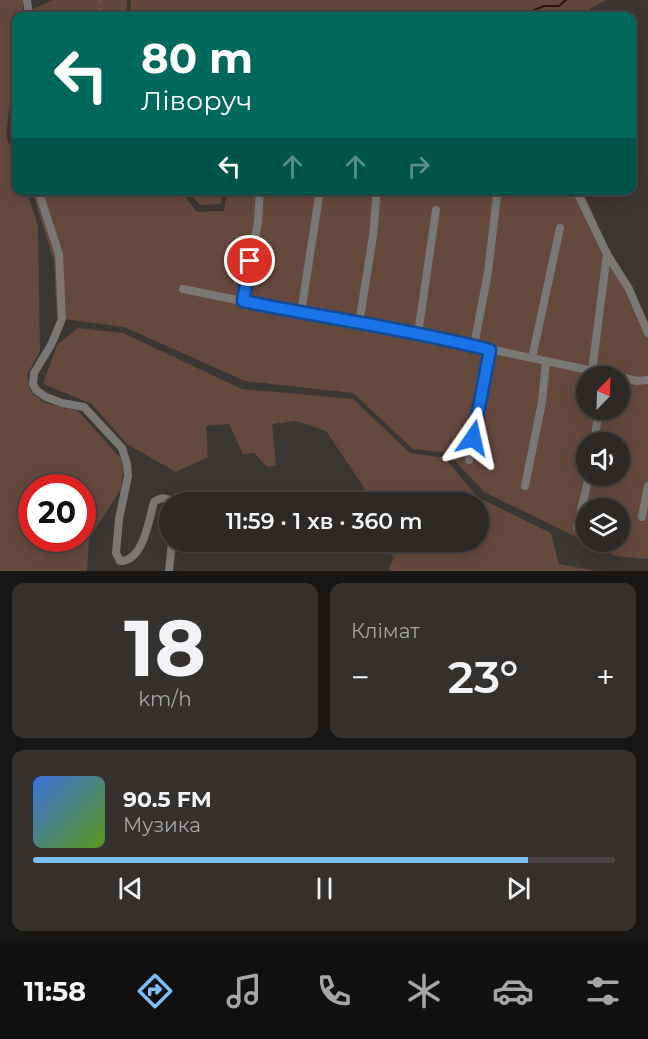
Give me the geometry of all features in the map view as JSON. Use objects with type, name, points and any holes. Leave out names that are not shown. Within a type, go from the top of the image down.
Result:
[{"type":"lane","points":[[40,195],[59,254],[62,319],[51,345],[34,373],[33,384],[36,390],[46,397],[84,407],[122,448],[128,476],[119,519],[116,553],[120,561],[129,560],[141,546],[154,502],[159,499]]},
{"type":"lane","points":[[243,301],[258,222],[260,195]]},
{"type":"lane","points":[[301,313],[319,195]]},
{"type":"lane","points":[[359,324],[373,236],[377,195]]},
{"type":"lane","points":[[578,195],[607,254],[629,289],[648,333]]},
{"type":"lane","points":[[474,346],[488,272],[497,196]]},
{"type":"lane","points":[[418,334],[436,210]]},
{"type":"lane","points":[[532,358],[560,228]]},
{"type":"lane","points":[[593,366],[607,254]]},
{"type":"lane","points":[[183,289],[418,334],[576,368]]},
{"type":"lane","points":[[469,460],[490,350]]},
{"type":"lane","points":[[525,486],[542,402],[546,361]]},
{"type":"lane","points":[[630,380],[648,380]]},
{"type":"lane","points":[[642,517],[648,486]]},
{"type":"lane","points":[[170,571],[171,552]]},
{"type":"shaded area","points":[[0,0],[24,0],[22,12],[12,12],[12,88],[6,135],[12,153],[12,195],[27,195],[38,225],[40,351],[27,375],[31,392],[45,403],[78,411],[124,462],[121,489],[96,528],[96,474],[18,474],[18,552],[88,552],[87,571],[0,571]]},
{"type":"shaded area","points":[[53,0],[127,0],[126,12],[26,12]]},
{"type":"shaded area","points":[[131,0],[606,0],[584,12],[130,12]]},
{"type":"shaded area","points":[[33,195],[184,195],[197,212],[224,211],[226,195],[585,195],[609,250],[648,323],[648,559],[615,556],[607,552],[630,552],[630,498],[576,498],[576,537],[489,494],[489,492],[484,492],[448,453],[413,449],[353,393],[245,381],[124,327],[57,318],[54,261]]},
{"type":"shaded area","points":[[191,195],[222,195],[221,204],[200,205]]},
{"type":"shaded area","points":[[78,328],[123,333],[242,389],[353,399],[410,453],[445,458],[473,492],[366,492],[326,431],[296,421],[272,424],[276,466],[266,466],[254,453],[243,454],[229,424],[206,426],[208,457],[176,472],[127,444],[92,404],[43,384],[57,345]]},
{"type":"shaded area","points":[[489,503],[551,533],[559,564],[596,571],[388,571],[393,559],[390,552],[489,552]]},
{"type":"waterway","points":[[530,12],[544,6],[559,6],[566,0]]},
{"type":"route","points":[[250,261],[243,301],[490,350],[473,438]]}]
